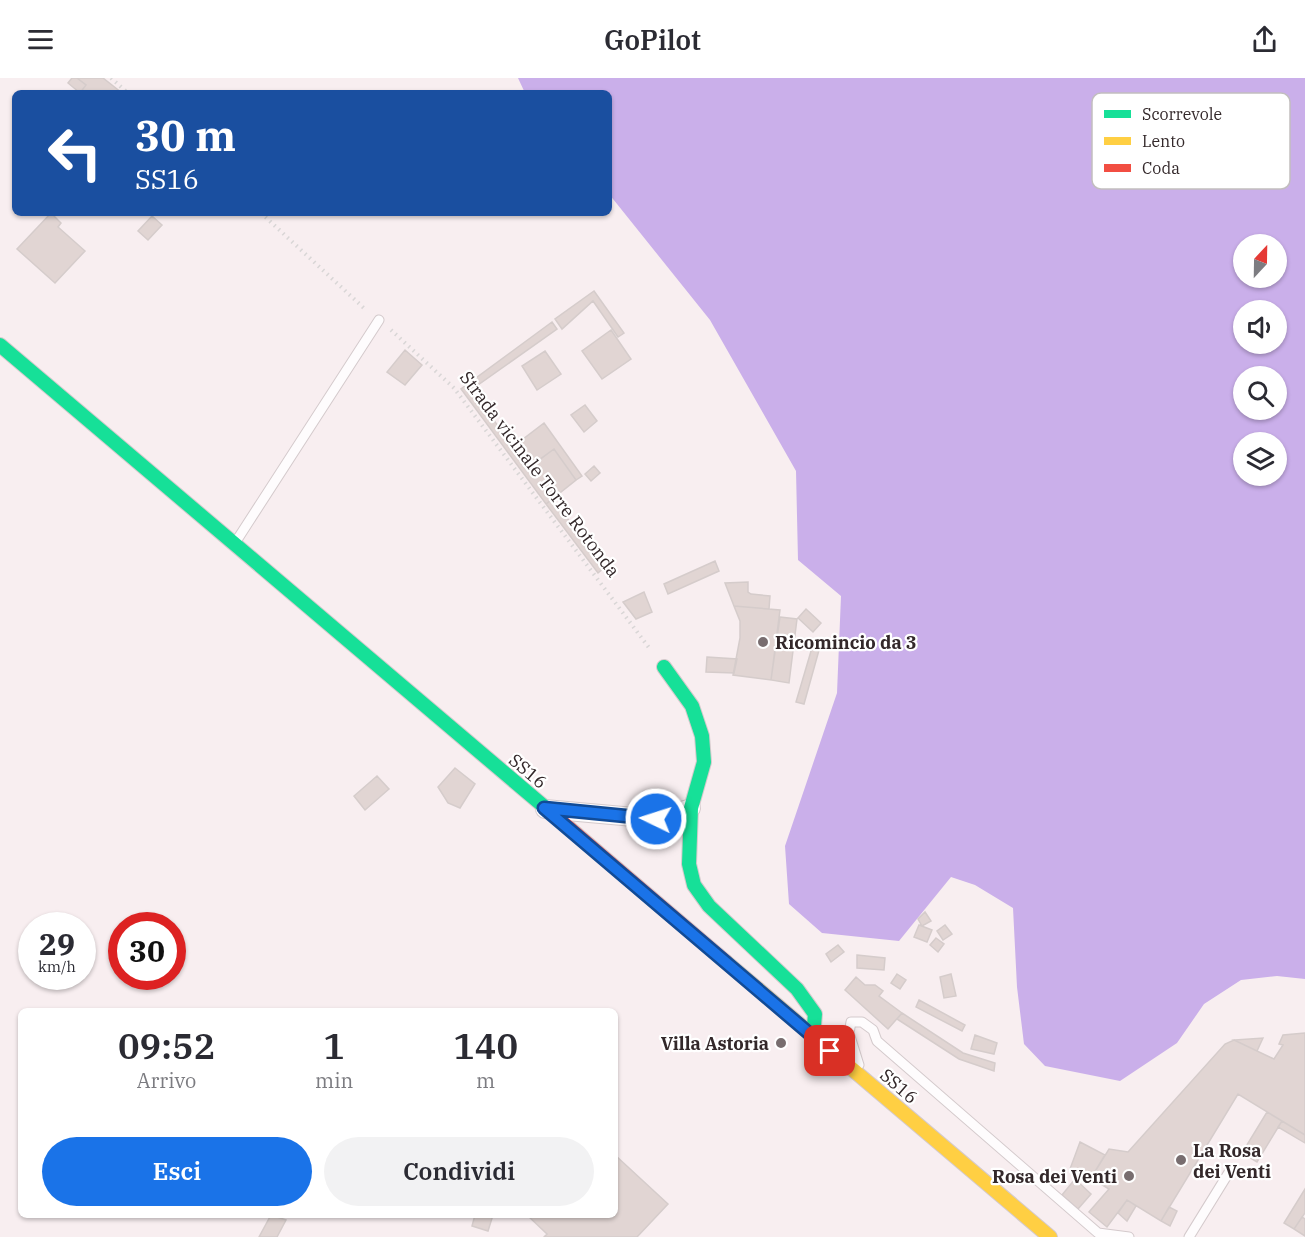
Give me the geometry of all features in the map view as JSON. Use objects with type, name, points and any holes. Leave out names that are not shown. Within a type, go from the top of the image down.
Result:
[{"type":"main road","name":"SS16","points":[[0,345],[1050,1237]]},
{"type":"main road","points":[[664,667],[692,706],[702,736],[704,762],[691,808],[689,864],[694,885],[709,906],[798,989],[815,1014],[813,1037]]},
{"type":"street","points":[[544,808],[656,819],[691,808]]},
{"type":"lane","points":[[235,543],[379,320]]},
{"type":"lane","points":[[863,1079],[849,1033],[852,1022],[862,1022],[867,1026],[877,1041],[1098,1233],[1129,1237]]},
{"type":"lane","points":[[1189,1237],[1231,1169]]},
{"type":"path","points":[[111,78],[125,90]]},
{"type":"path","name":"Strada vicinale Torre Rotonda","points":[[264,216],[379,320],[410,345],[454,388],[664,667]]},
{"type":"shaded area","points":[[518,78],[1305,78],[1305,979],[1277,976],[1241,980],[1204,1004],[1177,1043],[1120,1081],[1045,1066],[1024,1044],[1017,987],[1013,908],[975,885],[951,877],[899,941],[822,933],[789,904],[785,846],[837,693],[841,596],[798,560],[796,471],[710,320],[612,198],[612,90],[524,90]]},
{"type":"building","points":[[72,78],[77,78],[86,85],[82,90],[76,90],[68,83]]},
{"type":"building","points":[[77,78],[103,78],[118,90],[82,90],[86,85]]},
{"type":"building","points":[[48,216],[54,216],[61,223],[58,227],[85,251],[55,283],[17,249]]},
{"type":"building","points":[[152,216],[162,225],[148,240],[138,231]]},
{"type":"building","points":[[594,291],[624,333],[618,337],[593,301],[562,329],[555,319]]},
{"type":"building","points":[[552,322],[557,329],[471,390],[529,467],[554,449],[576,480],[546,504],[461,389]]},
{"type":"building","points":[[611,330],[631,359],[602,379],[582,351]]},
{"type":"building","points":[[405,350],[422,365],[405,385],[387,372]]},
{"type":"building","points":[[545,351],[561,374],[537,390],[522,366]]},
{"type":"building","points":[[585,405],[597,421],[584,432],[571,415]]},
{"type":"building","points":[[544,423],[582,476],[576,480],[554,449],[534,464],[518,443]]},
{"type":"building","points":[[594,466],[600,473],[591,481],[585,474]]},
{"type":"building","points":[[553,499],[604,568],[598,573],[546,504]]},
{"type":"building","points":[[715,561],[719,571],[668,594],[664,584]]},
{"type":"building","points":[[748,582],[748,592],[751,594],[770,596],[769,609],[734,606],[725,583]]},
{"type":"building","points":[[644,592],[652,612],[636,619],[623,602]]},
{"type":"building","points":[[734,606],[780,610],[771,680],[733,675],[740,638],[740,621]]},
{"type":"building","points":[[806,609],[821,623],[813,632],[798,618]]},
{"type":"building","points":[[780,617],[797,619],[789,683],[771,680]]},
{"type":"building","points":[[814,641],[821,643],[804,704],[796,702]]},
{"type":"building","points":[[707,657],[737,659],[734,673],[706,672]]},
{"type":"building","points":[[455,768],[475,784],[460,808],[448,803],[438,787]]},
{"type":"building","points":[[377,776],[389,789],[365,810],[354,796]]},
{"type":"building","points":[[925,912],[931,921],[922,926],[918,919]]},
{"type":"building","points":[[919,925],[932,930],[927,942],[914,937]]},
{"type":"building","points":[[945,925],[952,934],[943,940],[937,931]]},
{"type":"building","points":[[936,938],[944,944],[938,952],[930,945]]},
{"type":"building","points":[[838,945],[844,952],[831,962],[826,954]]},
{"type":"building","points":[[857,955],[885,958],[884,970],[857,968]]},
{"type":"building","points":[[897,974],[906,980],[900,989],[891,983]]},
{"type":"building","points":[[951,974],[956,996],[944,998],[940,977]]},
{"type":"building","points":[[856,977],[865,985],[875,985],[883,991],[879,996],[902,1013],[888,1029],[845,990]]},
{"type":"building","points":[[919,1000],[965,1025],[962,1031],[916,1007]]},
{"type":"building","points":[[902,1013],[963,1053],[995,1063],[994,1071],[959,1059],[897,1019]]},
{"type":"building","points":[[1305,1033],[1305,1135],[1238,1094],[1161,1221],[1127,1200],[1107,1227],[1089,1212],[1109,1189],[1091,1178],[1109,1149],[1128,1152],[1225,1044],[1234,1040],[1274,1059],[1283,1045],[1279,1044],[1283,1035]]},
{"type":"building","points":[[975,1035],[997,1043],[994,1054],[971,1049]]},
{"type":"building","points":[[1263,1038],[1257,1051],[1234,1040]]},
{"type":"building","points":[[1267,1112],[1282,1121],[1257,1162],[1242,1153]]},
{"type":"building","points":[[1282,1121],[1305,1135],[1305,1143],[1278,1127]]},
{"type":"building","points":[[1080,1142],[1105,1155],[1091,1178],[1070,1169]]},
{"type":"building","points":[[618,1158],[668,1204],[637,1237],[544,1237],[547,1234],[530,1218],[618,1218]]},
{"type":"building","points":[[1075,1179],[1091,1194],[1078,1209],[1062,1195]]},
{"type":"building","points":[[1305,1189],[1305,1213],[1294,1229],[1284,1223]]},
{"type":"building","points":[[1127,1200],[1136,1206],[1127,1221],[1118,1213]]},
{"type":"building","points":[[1169,1207],[1177,1211],[1170,1226],[1161,1221]]},
{"type":"building","points":[[1302,1217],[1305,1219],[1305,1236],[1294,1229]]},
{"type":"building","points":[[269,1218],[286,1220],[277,1237],[259,1237]]},
{"type":"building","points":[[474,1218],[492,1218],[488,1231],[472,1226]]},
{"type":"traffic: fast","points":[[0,345],[554,815]]},
{"type":"traffic: fast","points":[[664,667],[692,706],[702,736],[704,762],[691,808],[689,864],[694,885],[709,906],[797,989],[815,1014],[813,1037]]},
{"type":"traffic: slow","points":[[726,962],[1050,1237]]},
{"type":"traffic: jam","points":[[554,815],[726,962]]},
{"type":"place","name":"Ricomincio da 3","points":[[763,642]]},
{"type":"place","name":"Villa Astoria","points":[[781,1043]]},
{"type":"place","name":"La Rosa dei Venti","points":[[1181,1160]]},
{"type":"place","name":"Rosa dei Venti","points":[[1129,1176]]},
{"type":"route","points":[[656,819],[544,808],[830,1051]]}]
